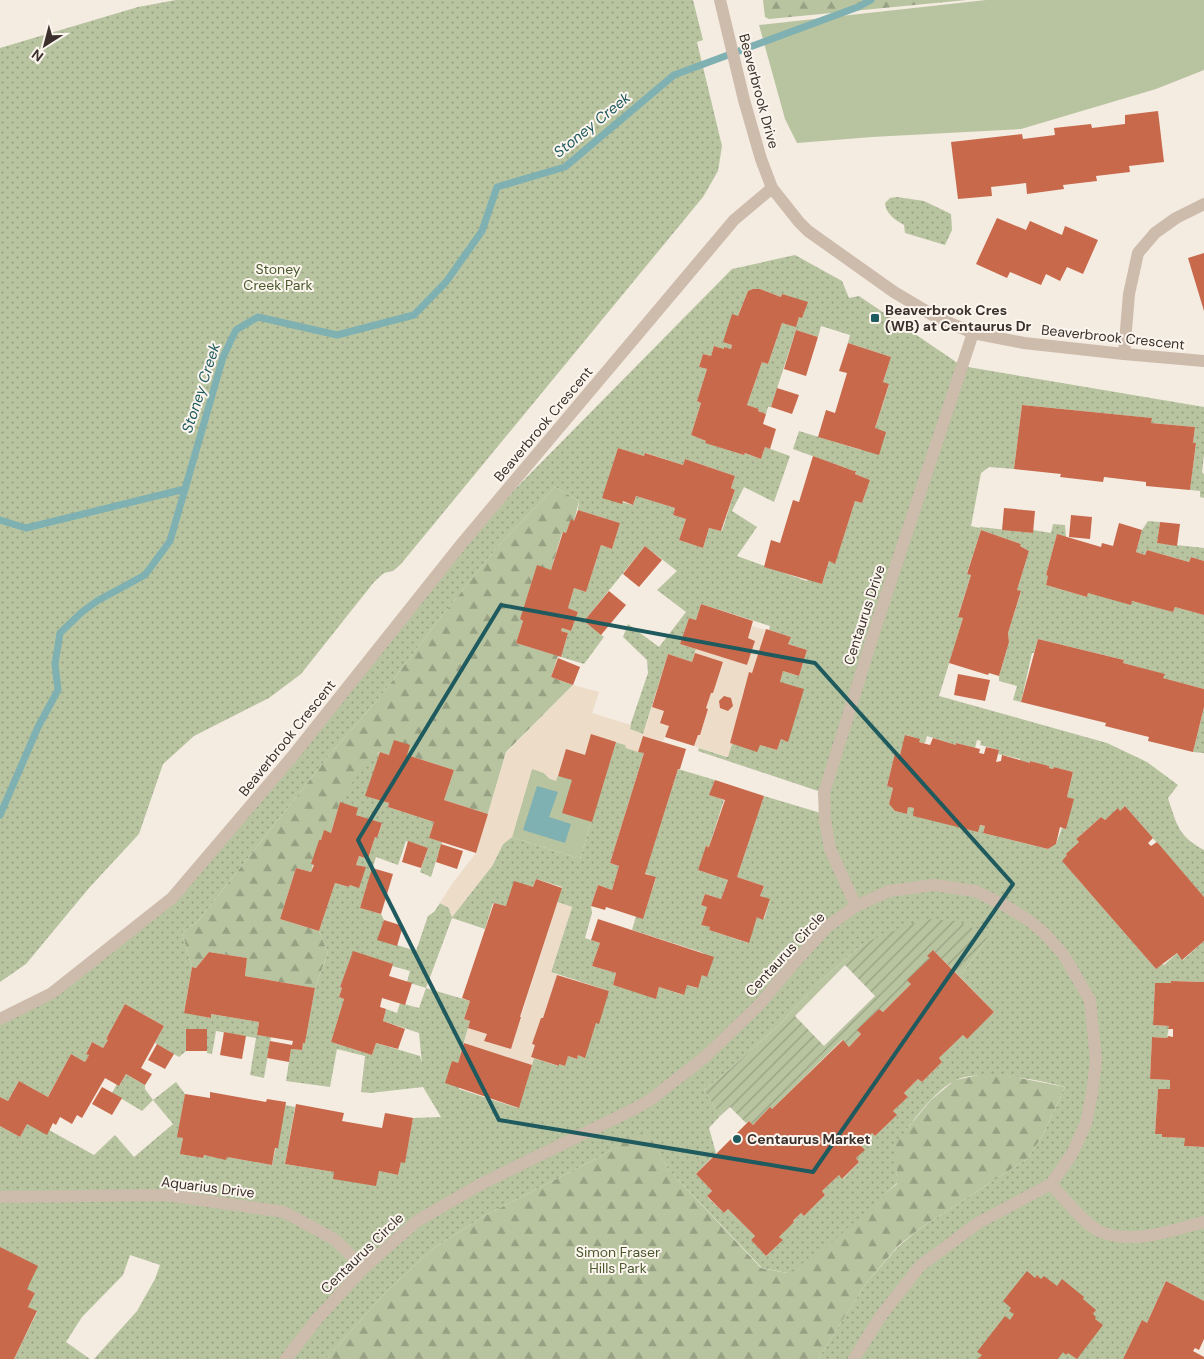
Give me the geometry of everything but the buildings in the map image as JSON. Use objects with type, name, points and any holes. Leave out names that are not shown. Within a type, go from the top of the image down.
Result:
[{"type":"street","name":"Beaverbrook Drive","points":[[720,0],[744,100],[761,159],[772,188]]},
{"type":"street","name":"Beaverbrook Crescent","points":[[0,1019],[52,993],[172,898],[290,758],[463,542],[734,220],[772,188],[808,231],[863,271],[936,316],[973,333],[1024,343],[1204,361]]},
{"type":"street","points":[[1124,354],[1129,294],[1138,253],[1155,233],[1176,218],[1204,204]]},
{"type":"street","name":"Centaurus Drive","points":[[856,906],[830,849],[825,819],[824,793],[874,632],[973,333]]},
{"type":"street","name":"Centaurus Circle","points":[[286,1359],[317,1319],[364,1268],[417,1221],[481,1184],[650,1100],[705,1057],[760,1004],[828,926],[856,906],[889,891],[934,885],[975,891],[1006,906],[1032,922],[1046,934],[1063,954],[1090,1000],[1096,1062],[1086,1123],[1067,1162],[1051,1184],[978,1223],[920,1266],[880,1317],[854,1359]]},
{"type":"street","points":[[1051,1184],[1072,1207],[1100,1232],[1145,1237],[1204,1222]]},
{"type":"street","name":"Aquarius Drive","points":[[0,1197],[166,1195],[284,1212],[334,1239],[364,1268]]},
{"type":"highlighted area","points":[[501,605],[815,663],[1013,884],[813,1172],[499,1120],[358,840]]},
{"type":"green space","name":"Stoney Creek Park","points":[[176,0],[693,0],[703,40],[697,42],[722,146],[718,171],[703,197],[401,564],[393,571],[384,573],[374,582],[301,674],[269,698],[194,736],[163,764],[139,834],[89,888],[26,964],[0,982],[0,48],[138,7]]},
{"type":"green space","points":[[763,0],[967,0],[769,19],[765,17]]},
{"type":"green space","points":[[986,0],[1204,0],[1204,70],[1156,89],[1021,129],[797,143],[785,119],[759,25]]},
{"type":"green space","points":[[897,197],[924,201],[951,214],[952,230],[945,245],[905,233],[904,225],[891,216],[885,203],[890,198]]},
{"type":"green space","points":[[795,255],[842,281],[849,298],[859,296],[962,366],[1204,407],[1202,473],[1204,474],[1204,498],[1200,497],[1200,491],[1190,490],[1196,443],[1193,443],[1195,427],[1151,423],[1151,418],[1022,405],[1014,469],[989,467],[981,473],[971,526],[1033,533],[1033,530],[1051,533],[1053,524],[1065,525],[1066,537],[1057,535],[1046,575],[1048,576],[1046,585],[1087,597],[1088,593],[1146,604],[1173,612],[1175,607],[1204,615],[1204,689],[1163,678],[1164,674],[1123,663],[1124,660],[1038,639],[1034,653],[1032,653],[1021,702],[1013,700],[1017,686],[999,681],[999,676],[1009,642],[1008,633],[1021,592],[1017,590],[1029,551],[1020,546],[1021,544],[981,530],[967,573],[971,575],[958,616],[963,618],[939,696],[1107,743],[1147,762],[1178,785],[1168,798],[1176,823],[1189,840],[1204,850],[1204,897],[1125,806],[1120,811],[1118,809],[1105,820],[1101,817],[1076,839],[1079,842],[1062,861],[1156,969],[1162,964],[1164,965],[1177,953],[1183,960],[1204,941],[1204,982],[1171,981],[1171,983],[1155,983],[1153,1025],[1169,1026],[1167,1038],[1152,1037],[1150,1079],[1170,1080],[1170,1089],[1158,1089],[1155,1134],[1162,1134],[1162,1137],[1185,1138],[1185,1146],[1204,1147],[1204,1301],[1166,1281],[1147,1323],[1142,1321],[1123,1359],[818,1359],[866,1283],[899,1246],[922,1227],[1027,1159],[1043,1135],[1065,1087],[1009,1076],[978,1075],[954,1081],[922,1109],[896,1143],[897,1183],[827,1247],[788,1273],[762,1268],[668,1169],[646,1130],[601,1156],[484,1216],[434,1248],[386,1292],[326,1359],[94,1359],[137,1311],[155,1279],[160,1265],[130,1255],[123,1275],[82,1317],[66,1342],[90,1359],[14,1359],[37,1312],[28,1307],[35,1293],[27,1289],[0,1247],[0,1126],[20,1137],[27,1124],[49,1130],[94,1155],[115,1135],[134,1157],[173,1124],[153,1100],[176,1082],[185,1094],[178,1136],[183,1138],[181,1154],[203,1158],[204,1155],[226,1159],[227,1157],[272,1165],[285,1105],[295,1107],[285,1164],[334,1172],[379,1171],[398,1175],[401,1162],[405,1162],[413,1118],[441,1117],[423,1087],[370,1093],[361,1092],[365,1056],[337,1049],[330,1087],[286,1081],[291,1049],[302,1050],[303,1043],[305,1043],[315,988],[328,953],[319,931],[335,883],[349,887],[365,867],[356,865],[359,856],[368,859],[375,837],[377,838],[382,824],[356,815],[340,802],[362,767],[380,752],[366,796],[389,803],[388,807],[434,822],[429,838],[442,842],[431,877],[420,872],[428,848],[406,841],[398,865],[376,857],[360,908],[381,914],[384,920],[378,939],[416,951],[428,916],[434,912],[440,903],[449,908],[452,917],[492,866],[503,844],[512,837],[580,859],[616,742],[627,745],[626,748],[644,753],[610,863],[619,866],[612,890],[598,885],[591,906],[592,913],[585,938],[600,943],[592,966],[616,973],[613,985],[656,998],[659,987],[683,995],[687,985],[697,988],[702,975],[704,953],[632,930],[636,916],[643,918],[656,878],[645,873],[678,769],[715,780],[710,795],[724,800],[709,847],[707,846],[698,870],[728,880],[721,899],[705,894],[701,905],[707,907],[701,925],[710,927],[709,930],[748,943],[757,917],[764,919],[770,900],[760,896],[764,886],[737,877],[764,796],[824,814],[824,793],[698,751],[699,748],[727,757],[732,744],[760,745],[777,750],[781,739],[788,741],[780,682],[783,671],[799,676],[807,650],[788,644],[791,637],[769,630],[770,626],[701,604],[696,620],[689,618],[680,644],[696,649],[692,662],[668,654],[643,734],[629,729],[648,673],[647,660],[623,637],[628,624],[659,647],[686,612],[657,590],[677,571],[645,546],[584,621],[604,637],[584,664],[561,657],[568,633],[561,631],[562,628],[571,631],[578,612],[568,608],[574,588],[586,592],[601,545],[612,549],[620,523],[578,510],[579,501],[555,487],[499,545],[380,697],[331,753],[198,921],[182,933],[192,967],[184,1012],[210,1018],[211,1014],[259,1022],[257,1035],[271,1037],[264,1078],[250,1075],[256,1038],[216,1031],[212,1054],[207,1053],[207,1029],[186,1030],[186,1051],[179,1057],[155,1043],[164,1026],[125,1004],[103,1048],[92,1042],[86,1053],[89,1055],[85,1062],[71,1054],[48,1097],[19,1081],[8,1101],[0,1097],[0,1019],[52,993],[172,898],[463,542],[732,269]],"holes":[[[760,289],[781,297],[782,294],[807,303],[802,317],[799,317],[796,326],[782,323],[768,364],[762,362],[747,405],[759,409],[758,411],[766,414],[768,407],[771,407],[796,330],[818,337],[821,326],[850,335],[848,343],[891,357],[883,382],[889,385],[875,428],[861,450],[799,431],[793,449],[854,471],[856,472],[855,474],[870,480],[862,503],[855,501],[835,563],[829,561],[822,584],[808,579],[807,581],[737,556],[757,527],[732,511],[744,487],[774,502],[790,456],[765,447],[761,459],[706,443],[706,441],[691,435],[701,403],[697,401],[707,369],[699,367],[703,354],[711,356],[714,346],[731,349],[732,345],[724,342],[738,316],[748,291]],[[618,448],[644,456],[646,453],[683,465],[685,459],[735,476],[731,488],[735,490],[722,531],[709,528],[703,548],[679,540],[686,519],[673,515],[675,508],[636,496],[633,505],[603,497]],[[906,735],[919,739],[919,742],[925,743],[927,736],[956,745],[956,743],[975,748],[977,740],[981,741],[980,745],[999,750],[998,754],[1020,759],[1020,761],[1030,763],[1030,761],[1049,766],[1049,768],[1053,769],[1054,767],[1073,772],[1067,797],[1073,799],[1066,828],[1062,828],[1056,844],[1048,849],[983,833],[985,826],[914,816],[914,808],[908,807],[907,814],[895,811],[889,804],[893,788],[887,786],[895,753],[900,755]],[[536,879],[562,887],[557,902],[572,907],[551,972],[609,991],[584,1057],[578,1055],[577,1059],[568,1056],[565,1066],[559,1064],[558,1066],[534,1058],[518,1108],[459,1089],[458,1063],[470,1021],[464,1019],[470,1001],[426,988],[452,918],[485,929],[493,903],[506,906],[533,887]],[[989,936],[960,977],[994,1012],[967,1038],[963,1035],[939,1058],[942,1062],[922,1082],[918,1079],[904,1093],[908,1097],[893,1111],[896,1116],[875,1136],[872,1133],[860,1145],[864,1150],[856,1158],[859,1162],[843,1179],[839,1175],[822,1191],[825,1195],[804,1216],[801,1213],[779,1237],[782,1241],[766,1256],[751,1240],[755,1236],[728,1209],[724,1213],[707,1197],[712,1191],[696,1174],[716,1153],[709,1128],[720,1116],[704,1090],[780,1024],[816,985],[864,943]],[[353,952],[410,971],[407,982],[426,988],[419,1008],[400,1003],[397,1013],[386,1009],[383,1021],[419,1033],[422,1064],[420,1056],[376,1043],[372,1055],[331,1042],[344,999],[339,997],[342,988],[340,987]]]},
{"type":"green space","points":[[555,487],[579,501],[574,521],[571,520],[566,533],[562,533],[551,570],[537,566],[520,619],[523,621],[516,643],[558,656],[551,677],[573,685],[506,752],[488,814],[444,800],[454,770],[407,755],[389,755],[379,752],[340,802],[331,833],[324,831],[321,840],[319,840],[311,872],[296,868],[280,919],[319,931],[328,953],[315,988],[245,976],[247,958],[209,952],[196,968],[192,967],[182,933],[198,921],[331,753],[380,697],[499,545]]},
{"type":"green space","points":[[1148,521],[1160,522],[1157,543],[1204,548],[1204,561],[1191,557],[1189,562],[1147,550],[1145,555],[1136,552],[1142,530]]},
{"type":"green space","points":[[1204,707],[1204,753],[1193,752]]},
{"type":"green space","points":[[591,734],[616,742],[580,859],[512,837],[532,768],[544,773],[550,779],[558,776]]},
{"type":"green space","points":[[928,919],[956,921],[989,936],[960,977],[934,951],[928,956],[930,958],[911,984],[883,1012],[879,1009],[858,1030],[861,1034],[849,1047],[842,1040],[772,1109],[769,1108],[753,1125],[749,1121],[746,1123],[730,1107],[720,1116],[704,1090],[780,1024],[816,985],[864,943]],"holes":[[[845,965],[875,996],[824,1046],[795,1016]]]},
{"type":"green space","points":[[126,1074],[145,1085],[145,1089],[153,1100],[142,1111],[112,1093],[117,1084],[120,1085]]},
{"type":"green space","name":"Simon Fraser Hills Park","points":[[984,1074],[1015,1077],[1065,1087],[1043,1135],[1027,1159],[922,1227],[899,1245],[866,1283],[818,1359],[326,1359],[386,1292],[434,1248],[484,1216],[601,1156],[646,1129],[668,1169],[761,1268],[787,1273],[897,1184],[895,1143],[931,1100],[955,1080]]},
{"type":"shaded area","points":[[752,626],[765,630],[752,673],[749,673],[741,699],[728,757],[694,746],[698,735],[700,735],[708,709],[706,708],[723,663],[695,653],[696,649],[747,665],[755,641],[748,638]]},
{"type":"shaded area","points":[[573,685],[599,692],[592,713],[631,725],[630,729],[643,734],[652,707],[664,711],[669,726],[663,741],[643,736],[638,752],[626,748],[625,745],[591,735],[585,755],[566,750],[556,781],[550,779],[544,773],[532,769],[512,837],[503,844],[492,866],[452,917],[449,908],[440,903],[476,853],[506,753]]},
{"type":"shaded area","points":[[557,902],[572,907],[551,972],[557,975],[533,1044],[535,1045],[531,1057],[534,1058],[532,1065],[464,1043],[468,1028],[487,1034],[485,1041],[511,1049]]},
{"type":"water","points":[[537,786],[558,792],[549,817],[571,824],[565,843],[523,830]]},
{"type":"waterway","name":"Stoney Creek","points":[[0,520],[26,528],[185,489],[223,357],[236,330],[258,317],[337,335],[414,315],[446,282],[482,231],[497,187],[565,167],[674,75],[858,7],[871,0]]},
{"type":"waterway","points":[[0,815],[38,727],[58,690],[55,664],[60,633],[97,601],[145,575],[170,541],[185,489]]},
{"type":"place","name":"Beaverbrook Cres (WB) at Centaurus Dr","points":[[875,318]]},
{"type":"place","name":"Centaurus Market","points":[[737,1139]]}]
